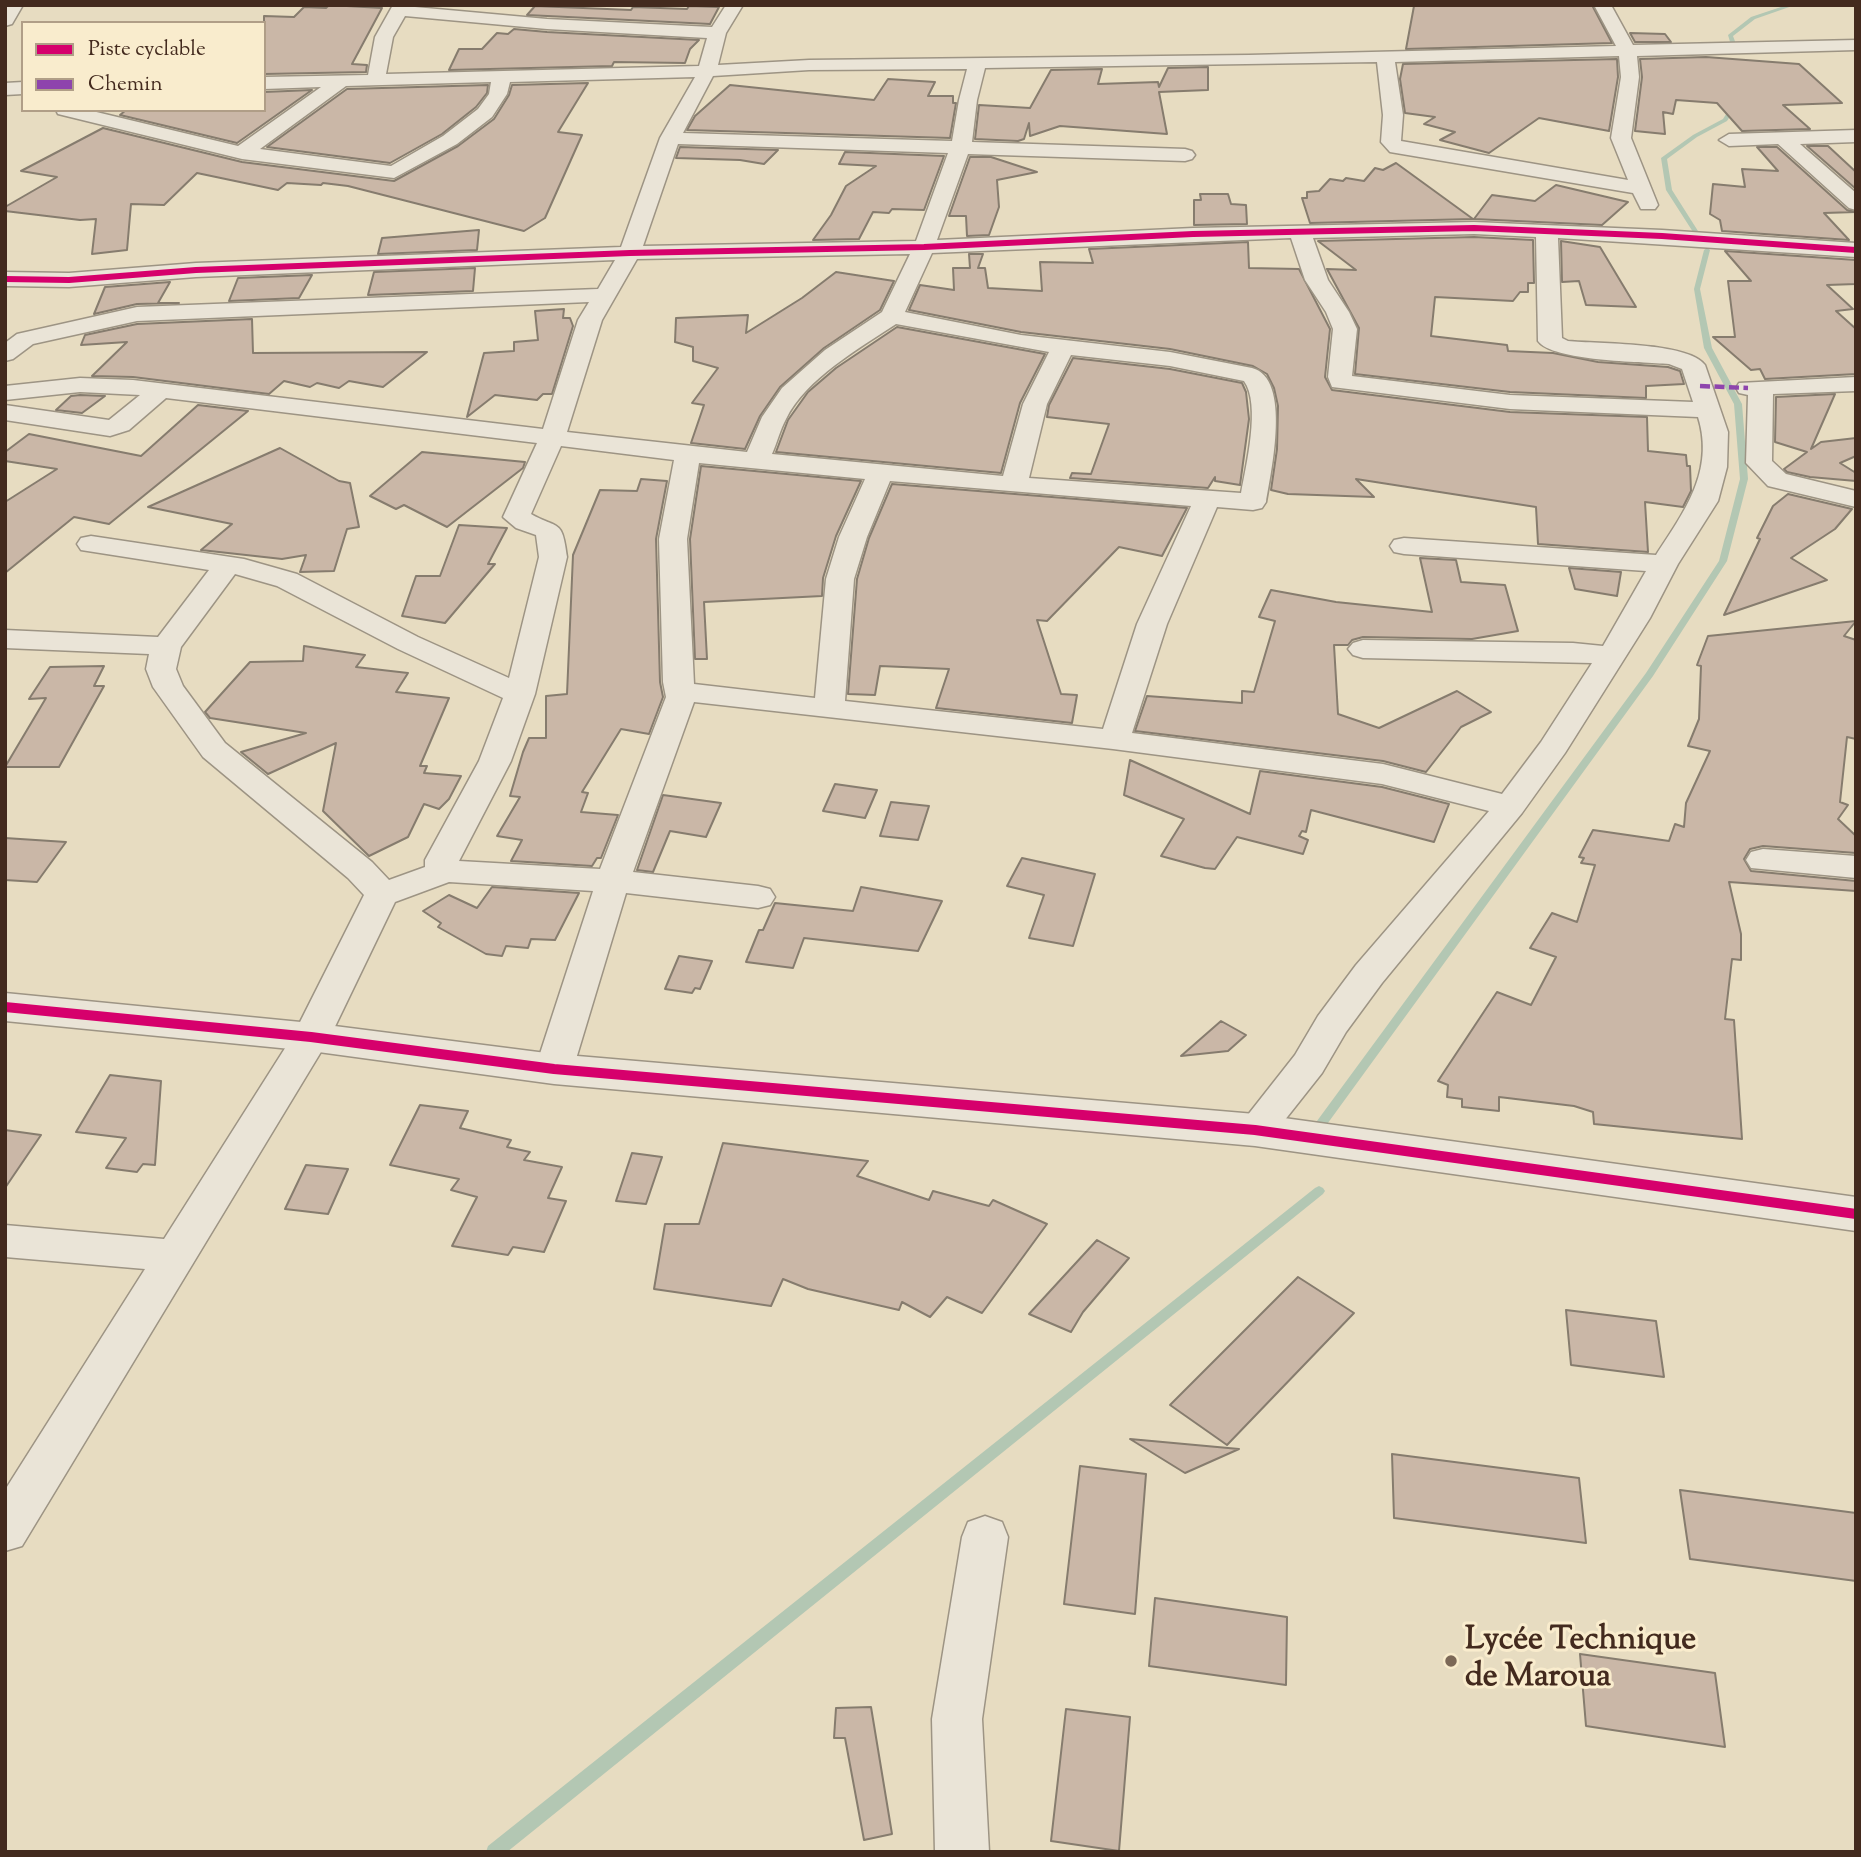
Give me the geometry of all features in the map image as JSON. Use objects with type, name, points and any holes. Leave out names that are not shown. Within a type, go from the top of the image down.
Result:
[{"type":"street","points":[[5,20],[14,5]]},
{"type":"street","points":[[446,871],[441,866],[442,860],[495,761],[520,694],[553,557],[551,534],[547,529],[523,523],[516,517],[553,438],[590,320],[630,253],[670,138],[707,71],[717,33],[735,5]]},
{"type":"street","points":[[1601,5],[1628,52],[1630,77],[1621,138],[1662,236]]},
{"type":"street","points":[[376,81],[384,37],[400,8],[521,23],[717,33]]},
{"type":"street","points":[[266,83],[707,71],[809,65],[1249,60],[1856,45]]},
{"type":"street","points":[[1385,56],[1393,115],[1391,142],[1396,148],[1641,188]]},
{"type":"street","points":[[757,460],[774,418],[791,393],[833,355],[892,316],[924,247],[959,149],[978,62]]},
{"type":"street","points":[[72,112],[242,153],[390,171],[400,170],[450,140],[485,113],[498,94],[499,77]]},
{"type":"street","points":[[242,153],[341,81]]},
{"type":"street","points":[[1729,140],[1856,136]]},
{"type":"street","points":[[670,138],[1185,155]]},
{"type":"street","points":[[1783,138],[1856,204]]},
{"type":"street","points":[[5,354],[78,303],[196,270],[630,253],[924,247],[1300,231],[1475,228],[1662,236],[1856,250]]},
{"type":"street","points":[[1255,1130],[1308,1064],[1331,1025],[1369,974],[1510,806],[1554,746],[1612,656],[1664,564],[1705,502],[1714,467],[1716,432],[1693,365],[1684,360],[1563,348],[1550,341],[1547,230]]},
{"type":"street","points":[[1300,231],[1314,275],[1342,319],[1346,332],[1339,376],[1341,382],[1517,403],[1707,410]]},
{"type":"street","points":[[5,279],[78,303],[137,314],[605,295]]},
{"type":"street","points":[[5,393],[79,385],[161,390],[688,454],[1014,485],[1253,502],[1263,395],[1259,379],[1252,375],[1170,359],[1021,342],[892,316]]},
{"type":"street","points":[[1014,485],[1035,404],[1063,348]]},
{"type":"street","points":[[1856,384],[1754,388],[1759,463],[1777,480],[1856,499]]},
{"type":"street","points":[[5,412],[110,428],[120,425],[161,390]]},
{"type":"street","points":[[554,1069],[613,881],[670,732],[682,692],[678,682],[673,539],[688,454]]},
{"type":"street","points":[[829,709],[841,579],[853,537],[881,472]]},
{"type":"street","points":[[1113,740],[1121,724],[1152,624],[1207,499]]},
{"type":"street","points":[[91,544],[259,570],[287,580],[408,643],[520,694]]},
{"type":"street","points":[[1404,546],[1664,564]]},
{"type":"street","points":[[227,565],[166,646],[161,669],[168,687],[214,750],[360,870],[381,895]]},
{"type":"street","points":[[5,639],[166,646]]},
{"type":"street","points":[[1363,649],[1573,652],[1612,656]]},
{"type":"street","points":[[682,692],[1113,740],[1383,774],[1510,806]]},
{"type":"street","points":[[1763,860],[1856,867]]},
{"type":"street","points":[[5,1531],[311,1037],[381,895],[446,871],[613,881],[758,897]]},
{"type":"street","points":[[5,1007],[311,1037],[554,1069],[1255,1130],[1856,1214]]},
{"type":"street","points":[[5,1241],[174,1256]]},
{"type":"street","points":[[962,1852],[957,1719],[985,1537]]},
{"type":"building","points":[[329,5],[382,8],[352,64],[367,65],[366,72],[266,74],[264,16],[294,17],[304,7],[326,8]]},
{"type":"building","points":[[1592,5],[1612,43],[1406,49],[1414,6]]},
{"type":"building","points":[[535,6],[631,10],[633,7],[719,7],[710,24],[527,15]]},
{"type":"building","points":[[514,29],[699,40],[690,49],[685,63],[614,62],[612,66],[449,70],[459,49],[482,49],[497,33],[508,34]]},
{"type":"building","points":[[1630,33],[1665,34],[1671,42],[1635,42]]},
{"type":"building","points":[[1706,57],[1799,64],[1842,103],[1783,105],[1810,129],[1742,131],[1717,103],[1676,100],[1673,114],[1663,112],[1665,134],[1635,131],[1642,77],[1640,59]]},
{"type":"building","points":[[1617,59],[1618,77],[1609,131],[1539,118],[1489,153],[1440,140],[1455,132],[1424,124],[1435,117],[1405,113],[1400,79],[1403,64]]},
{"type":"building","points":[[1208,67],[1208,90],[1159,92],[1167,134],[1060,126],[1030,136],[1029,123],[1024,139],[1018,141],[975,139],[979,105],[1030,108],[1051,70],[1102,69],[1098,84],[1158,82],[1159,87],[1168,68]]},
{"type":"building","points":[[888,79],[935,82],[928,96],[953,96],[953,103],[956,103],[950,138],[687,130],[695,116],[730,85],[874,100]]},
{"type":"building","points":[[588,83],[558,132],[582,135],[545,218],[524,231],[348,186],[287,183],[278,190],[197,173],[164,205],[131,204],[127,250],[92,254],[96,219],[80,220],[5,211],[5,207],[57,177],[21,171],[103,128],[242,162],[394,181],[458,146],[494,119],[512,85]]},
{"type":"building","points":[[488,85],[487,93],[476,107],[442,134],[390,163],[267,147],[347,89]]},
{"type":"building","points":[[312,90],[237,143],[120,115],[124,112],[266,112],[266,92]]},
{"type":"building","points":[[1807,146],[1828,146],[1856,172],[1856,189]]},
{"type":"building","points":[[680,147],[778,150],[764,164],[740,160],[676,158]]},
{"type":"building","points":[[1757,147],[1777,147],[1847,210],[1856,212],[1824,213],[1849,240],[1722,231],[1720,220],[1710,214],[1713,184],[1745,187],[1742,169],[1778,171]]},
{"type":"building","points":[[845,152],[944,156],[924,210],[892,209],[889,213],[873,212],[859,239],[813,240],[831,215],[846,186],[876,166],[839,164]]},
{"type":"building","points":[[970,157],[991,157],[1037,172],[997,180],[999,207],[989,235],[967,236],[966,216],[949,216]]},
{"type":"building","points":[[1396,163],[1473,219],[1310,223],[1302,198],[1307,198],[1307,192],[1319,191],[1330,179],[1364,181],[1375,168],[1383,170]]},
{"type":"building","points":[[1556,185],[1628,202],[1602,225],[1474,219],[1492,195],[1535,201]]},
{"type":"building","points":[[1200,194],[1228,194],[1231,204],[1246,205],[1247,224],[1194,225],[1194,200],[1201,200]]},
{"type":"building","points":[[479,230],[477,250],[378,254],[382,238]]},
{"type":"building","points":[[1474,237],[1533,240],[1534,283],[1528,283],[1528,292],[1520,292],[1513,301],[1435,297],[1431,336],[1507,345],[1508,351],[1553,353],[1598,362],[1668,367],[1680,371],[1684,384],[1646,386],[1646,398],[1510,392],[1355,374],[1359,328],[1327,269],[1356,270],[1318,241]]},
{"type":"building","points":[[1561,241],[1600,247],[1636,307],[1586,305],[1579,281],[1562,282]]},
{"type":"building","points":[[1248,242],[1249,268],[1299,269],[1330,329],[1325,377],[1332,390],[1510,412],[1647,417],[1648,451],[1686,455],[1687,466],[1690,466],[1691,491],[1683,507],[1645,502],[1648,552],[1538,544],[1536,507],[1356,479],[1374,497],[1288,494],[1271,490],[1277,449],[1278,406],[1267,374],[1253,366],[1170,349],[1021,332],[909,310],[920,285],[954,290],[953,268],[970,268],[969,254],[983,254],[978,268],[985,268],[988,288],[1042,291],[1040,262],[1093,263],[1089,249]]},
{"type":"building","points":[[1725,251],[1856,260],[1856,284],[1827,285],[1853,309],[1836,311],[1856,329],[1856,374],[1765,379],[1760,369],[1751,370],[1713,337],[1735,337],[1728,281],[1751,281]]},
{"type":"building","points":[[475,268],[473,291],[368,295],[374,272]]},
{"type":"building","points":[[836,272],[894,281],[880,310],[824,348],[780,387],[760,416],[745,449],[691,443],[704,405],[692,403],[718,368],[693,361],[693,347],[675,342],[676,318],[748,315],[746,333],[802,298]]},
{"type":"building","points":[[312,275],[299,298],[229,301],[238,278]]},
{"type":"building","points":[[170,282],[158,303],[179,303],[137,304],[94,314],[105,287]]},
{"type":"building","points":[[564,309],[563,318],[570,318],[573,326],[552,394],[543,394],[537,400],[495,395],[467,417],[484,353],[514,351],[514,342],[538,340],[535,311]]},
{"type":"building","points":[[252,319],[253,353],[427,352],[383,387],[349,381],[339,388],[317,383],[310,387],[284,381],[269,394],[133,377],[92,376],[127,342],[81,345],[85,335],[137,324]]},
{"type":"building","points":[[897,327],[1045,354],[1020,403],[1001,473],[776,452],[788,420],[808,392],[836,368]]},
{"type":"building","points":[[1073,358],[1170,369],[1242,383],[1246,392],[1249,419],[1240,485],[1215,481],[1215,477],[1208,488],[1070,478],[1072,473],[1091,474],[1109,424],[1047,417],[1049,405]]},
{"type":"building","points":[[1835,394],[1811,449],[1821,442],[1856,438],[1856,456],[1840,463],[1856,473],[1856,481],[1787,472],[1784,469],[1807,452],[1775,442],[1776,397]]},
{"type":"building","points":[[71,396],[105,396],[82,413],[56,410]]},
{"type":"building","points":[[198,405],[248,411],[109,524],[74,517],[5,573],[5,502],[57,469],[5,461],[5,452],[29,434],[141,456]]},
{"type":"building","points":[[280,448],[339,481],[350,483],[359,527],[347,529],[334,571],[300,572],[306,555],[282,559],[201,550],[232,524],[148,507]]},
{"type":"building","points":[[422,452],[525,462],[523,468],[447,527],[404,505],[396,509],[370,496]]},
{"type":"building","points":[[701,466],[861,481],[836,536],[823,578],[822,596],[704,602],[707,659],[695,659],[690,539]]},
{"type":"building","points":[[641,479],[667,481],[656,539],[660,682],[663,697],[649,734],[621,729],[582,792],[588,793],[581,812],[618,815],[601,858],[597,858],[592,866],[511,861],[522,840],[497,836],[520,797],[510,796],[523,752],[529,738],[546,738],[546,696],[567,694],[573,555],[600,490],[637,491]]},
{"type":"building","points":[[892,484],[1187,508],[1162,556],[1119,547],[1047,621],[1037,620],[1061,694],[1077,695],[1072,723],[936,708],[949,669],[880,666],[875,695],[848,694],[857,579],[869,538]]},
{"type":"building","points":[[1788,494],[1852,509],[1835,529],[1791,558],[1827,580],[1724,615],[1773,506]]},
{"type":"building","points":[[459,525],[507,528],[488,564],[495,564],[445,623],[402,616],[416,576],[440,576]]},
{"type":"building","points":[[1420,558],[1456,560],[1461,582],[1505,585],[1518,631],[1472,639],[1363,637],[1352,640],[1348,645],[1334,645],[1338,714],[1379,728],[1457,691],[1491,712],[1461,727],[1426,772],[1383,761],[1135,731],[1147,696],[1242,703],[1242,691],[1254,692],[1275,621],[1259,617],[1271,590],[1336,602],[1432,612]]},
{"type":"building","points":[[1569,568],[1621,572],[1617,596],[1575,589]]},
{"type":"building","points":[[1856,621],[1844,636],[1856,640],[1856,739],[1847,737],[1840,802],[1848,805],[1838,819],[1856,836],[1856,853],[1763,846],[1750,849],[1744,859],[1751,871],[1856,881],[1856,891],[1729,882],[1741,934],[1741,960],[1732,959],[1725,1019],[1734,1020],[1742,1139],[1594,1124],[1593,1112],[1574,1106],[1499,1097],[1499,1111],[1462,1107],[1462,1099],[1447,1097],[1448,1085],[1438,1081],[1497,992],[1531,1005],[1556,957],[1530,948],[1552,913],[1577,922],[1595,865],[1581,863],[1584,858],[1579,857],[1593,830],[1669,841],[1675,824],[1684,827],[1686,803],[1710,751],[1688,746],[1699,719],[1701,666],[1697,665],[1708,636]]},
{"type":"building","points":[[304,646],[365,655],[356,667],[408,673],[396,692],[449,698],[420,766],[427,766],[424,773],[461,776],[449,799],[439,809],[424,804],[408,837],[369,856],[323,811],[336,743],[268,774],[241,752],[306,733],[210,718],[205,712],[250,662],[303,661]]},
{"type":"building","points":[[104,666],[94,686],[104,686],[59,767],[5,767],[46,698],[29,699],[50,667]]},
{"type":"building","points":[[1130,760],[1250,814],[1260,771],[1382,787],[1449,804],[1434,842],[1311,810],[1306,832],[1302,831],[1299,836],[1308,840],[1303,854],[1237,837],[1215,869],[1205,868],[1161,856],[1184,819],[1124,795]]},
{"type":"building","points":[[835,784],[877,790],[865,818],[823,811]]},
{"type":"building","points":[[663,795],[721,803],[706,837],[670,831],[653,872],[637,870]]},
{"type":"building","points":[[891,802],[929,806],[918,840],[880,836]]},
{"type":"building","points":[[5,838],[66,842],[37,882],[5,880]]},
{"type":"building","points":[[1022,858],[1095,874],[1073,946],[1029,938],[1044,895],[1007,886]]},
{"type":"building","points":[[492,887],[579,893],[555,940],[531,939],[528,948],[506,946],[502,956],[486,954],[438,927],[441,923],[423,911],[449,895],[477,908]]},
{"type":"building","points":[[861,887],[942,901],[918,951],[804,938],[793,968],[746,962],[759,930],[763,930],[775,903],[853,911]]},
{"type":"building","points":[[679,956],[712,961],[700,989],[695,988],[692,993],[665,989]]},
{"type":"building","points":[[1221,1021],[1246,1035],[1228,1051],[1181,1056]]},
{"type":"building","points":[[110,1075],[161,1081],[155,1165],[143,1164],[137,1172],[106,1168],[126,1138],[76,1132]]},
{"type":"building","points":[[420,1105],[468,1111],[460,1128],[511,1140],[507,1147],[530,1152],[524,1160],[562,1167],[548,1198],[566,1201],[544,1252],[513,1247],[508,1255],[452,1246],[477,1197],[451,1190],[459,1179],[390,1165]]},
{"type":"building","points":[[5,1130],[41,1135],[5,1188]]},
{"type":"building","points":[[723,1143],[868,1161],[857,1176],[929,1200],[933,1191],[989,1206],[993,1200],[1047,1224],[982,1313],[947,1297],[930,1317],[902,1302],[899,1310],[808,1289],[783,1279],[771,1306],[654,1289],[665,1224],[699,1224]]},
{"type":"building","points":[[632,1153],[662,1157],[646,1204],[616,1201]]},
{"type":"building","points":[[306,1165],[348,1169],[328,1214],[285,1209]]},
{"type":"building","points":[[1097,1240],[1129,1258],[1083,1312],[1071,1332],[1029,1314]]},
{"type":"building","points":[[1298,1277],[1354,1313],[1227,1445],[1170,1405]]},
{"type":"building","points":[[1566,1310],[1656,1321],[1664,1377],[1571,1365]]},
{"type":"building","points":[[1130,1439],[1239,1449],[1185,1473]]},
{"type":"building","points":[[1392,1454],[1579,1478],[1586,1543],[1394,1518]]},
{"type":"building","points":[[1080,1466],[1146,1474],[1135,1614],[1064,1604]]},
{"type":"building","points":[[1680,1490],[1856,1513],[1856,1581],[1690,1559]]},
{"type":"building","points":[[1155,1598],[1287,1617],[1286,1685],[1149,1666]]},
{"type":"building","points":[[1580,1654],[1715,1673],[1725,1747],[1586,1726]]},
{"type":"building","points":[[871,1707],[892,1834],[864,1840],[845,1738],[834,1738],[836,1708]]},
{"type":"building","points":[[1066,1709],[1130,1717],[1119,1851],[1051,1841]]},
{"type":"waterway","points":[[1733,44],[1730,36],[1753,18],[1793,5]]},
{"type":"waterway","points":[[1695,231],[1669,190],[1664,158],[1695,136],[1725,120],[1735,104]]},
{"type":"waterway","points":[[1321,1124],[1650,674],[1723,561],[1744,479],[1738,404],[1708,348],[1697,289],[1707,250]]},
{"type":"waterway","points":[[494,1852],[1319,1191]]},
{"type":"marked path","points":[[1700,386],[1748,388]]},
{"type":"cycle path","points":[[5,279],[69,280],[196,270],[630,253],[924,247],[1193,234],[1474,228],[1662,236],[1856,250]]},
{"type":"cycle path","points":[[5,1007],[311,1037],[554,1069],[1255,1130],[1856,1214]]},
{"type":"place","name":"Lycée Technique de Maroua","points":[[1451,1661]]}]
